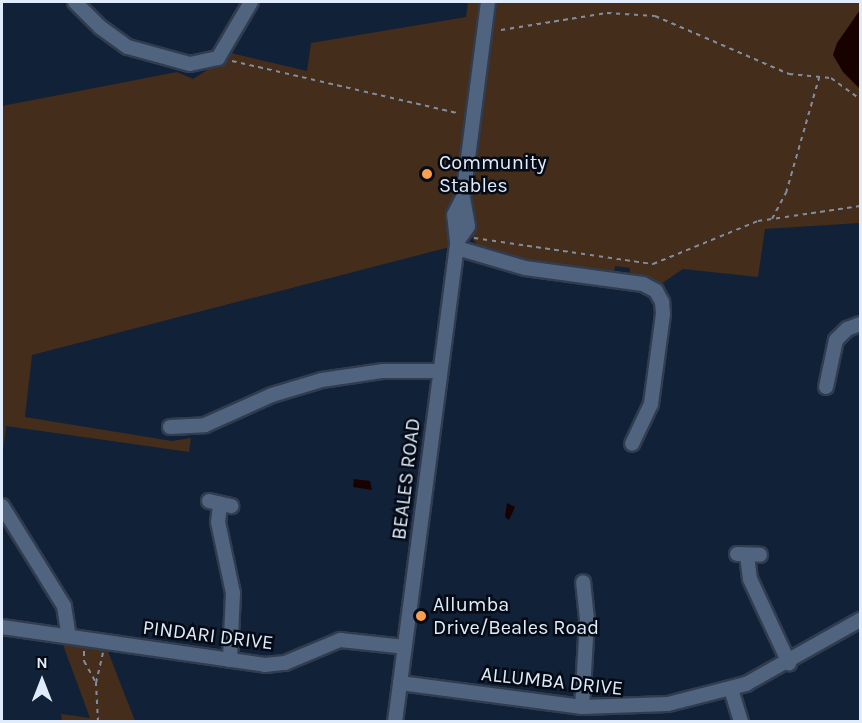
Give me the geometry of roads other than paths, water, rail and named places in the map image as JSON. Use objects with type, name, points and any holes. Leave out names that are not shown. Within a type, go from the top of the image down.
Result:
[{"type":"street","points":[[75,2],[100,27],[128,47],[190,64],[218,58],[251,2]]},
{"type":"street","name":"BEALES ROAD","points":[[396,722],[457,245],[468,226],[463,197],[488,2]]},
{"type":"street","points":[[457,245],[525,268],[643,284],[656,291],[663,302],[663,314],[650,410],[632,444]]},
{"type":"street","points":[[826,387],[836,340],[847,329],[861,324]]},
{"type":"street","points":[[170,427],[205,425],[272,395],[332,378],[383,371],[440,371]]},
{"type":"street","points":[[220,504],[218,522],[234,600],[230,660]]},
{"type":"street","points":[[2,506],[64,606],[69,636]]},
{"type":"street","points":[[748,555],[748,573],[789,663]]},
{"type":"street","points":[[582,707],[587,625],[583,582]]},
{"type":"street","name":"ALLUMBA DRIVE","points":[[400,683],[582,707],[651,706],[731,689],[789,663],[861,620]]},
{"type":"street","name":"PINDARI DRIVE","points":[[2,627],[230,660],[285,663],[340,640],[405,647]]},
{"type":"street","points":[[731,689],[741,722]]},
{"type":"place","name":"Community Stables","points":[[427,174]]},
{"type":"place","name":"Allumba Drive/Beales Road","points":[[421,616]]}]
